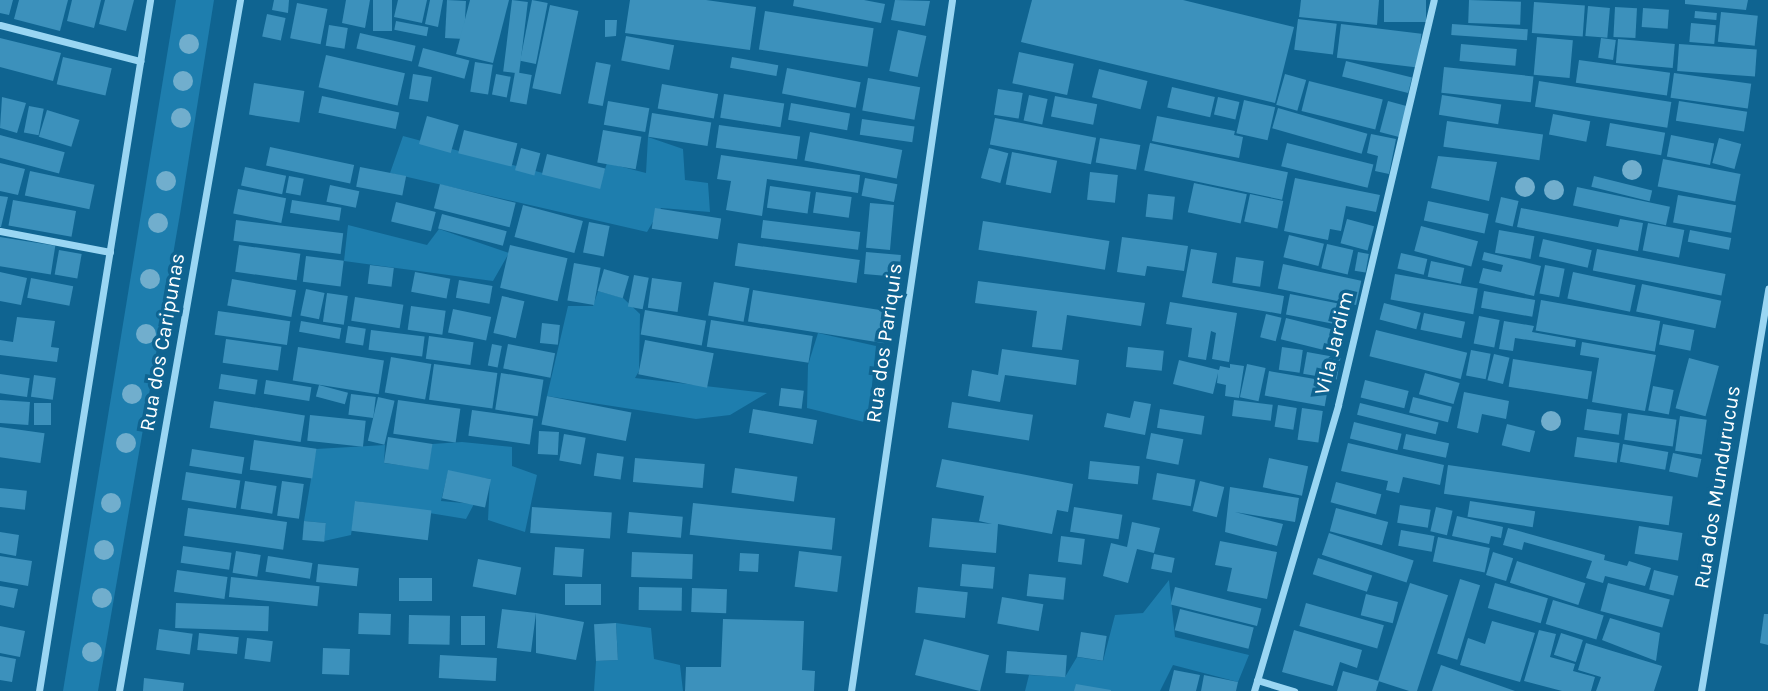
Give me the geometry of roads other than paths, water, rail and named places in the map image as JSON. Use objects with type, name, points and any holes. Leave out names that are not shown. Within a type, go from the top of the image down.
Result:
[{"type":"street","points":[[39,691],[150,0]]},
{"type":"street","name":"Rua dos Caripunas","points":[[119,691],[240,0]]},
{"type":"street","name":"Rua dos Pariquis","points":[[851,691],[952,0]]},
{"type":"street","name":"Vila Jardim","points":[[1254,691],[1338,405],[1434,0]]},
{"type":"street","points":[[0,26],[140,61]]},
{"type":"street","points":[[0,231],[110,252]]},
{"type":"street","name":"Rua dos Mundurucus","points":[[1701,691],[1768,289]]},
{"type":"street","points":[[1257,680],[1294,691]]}]
